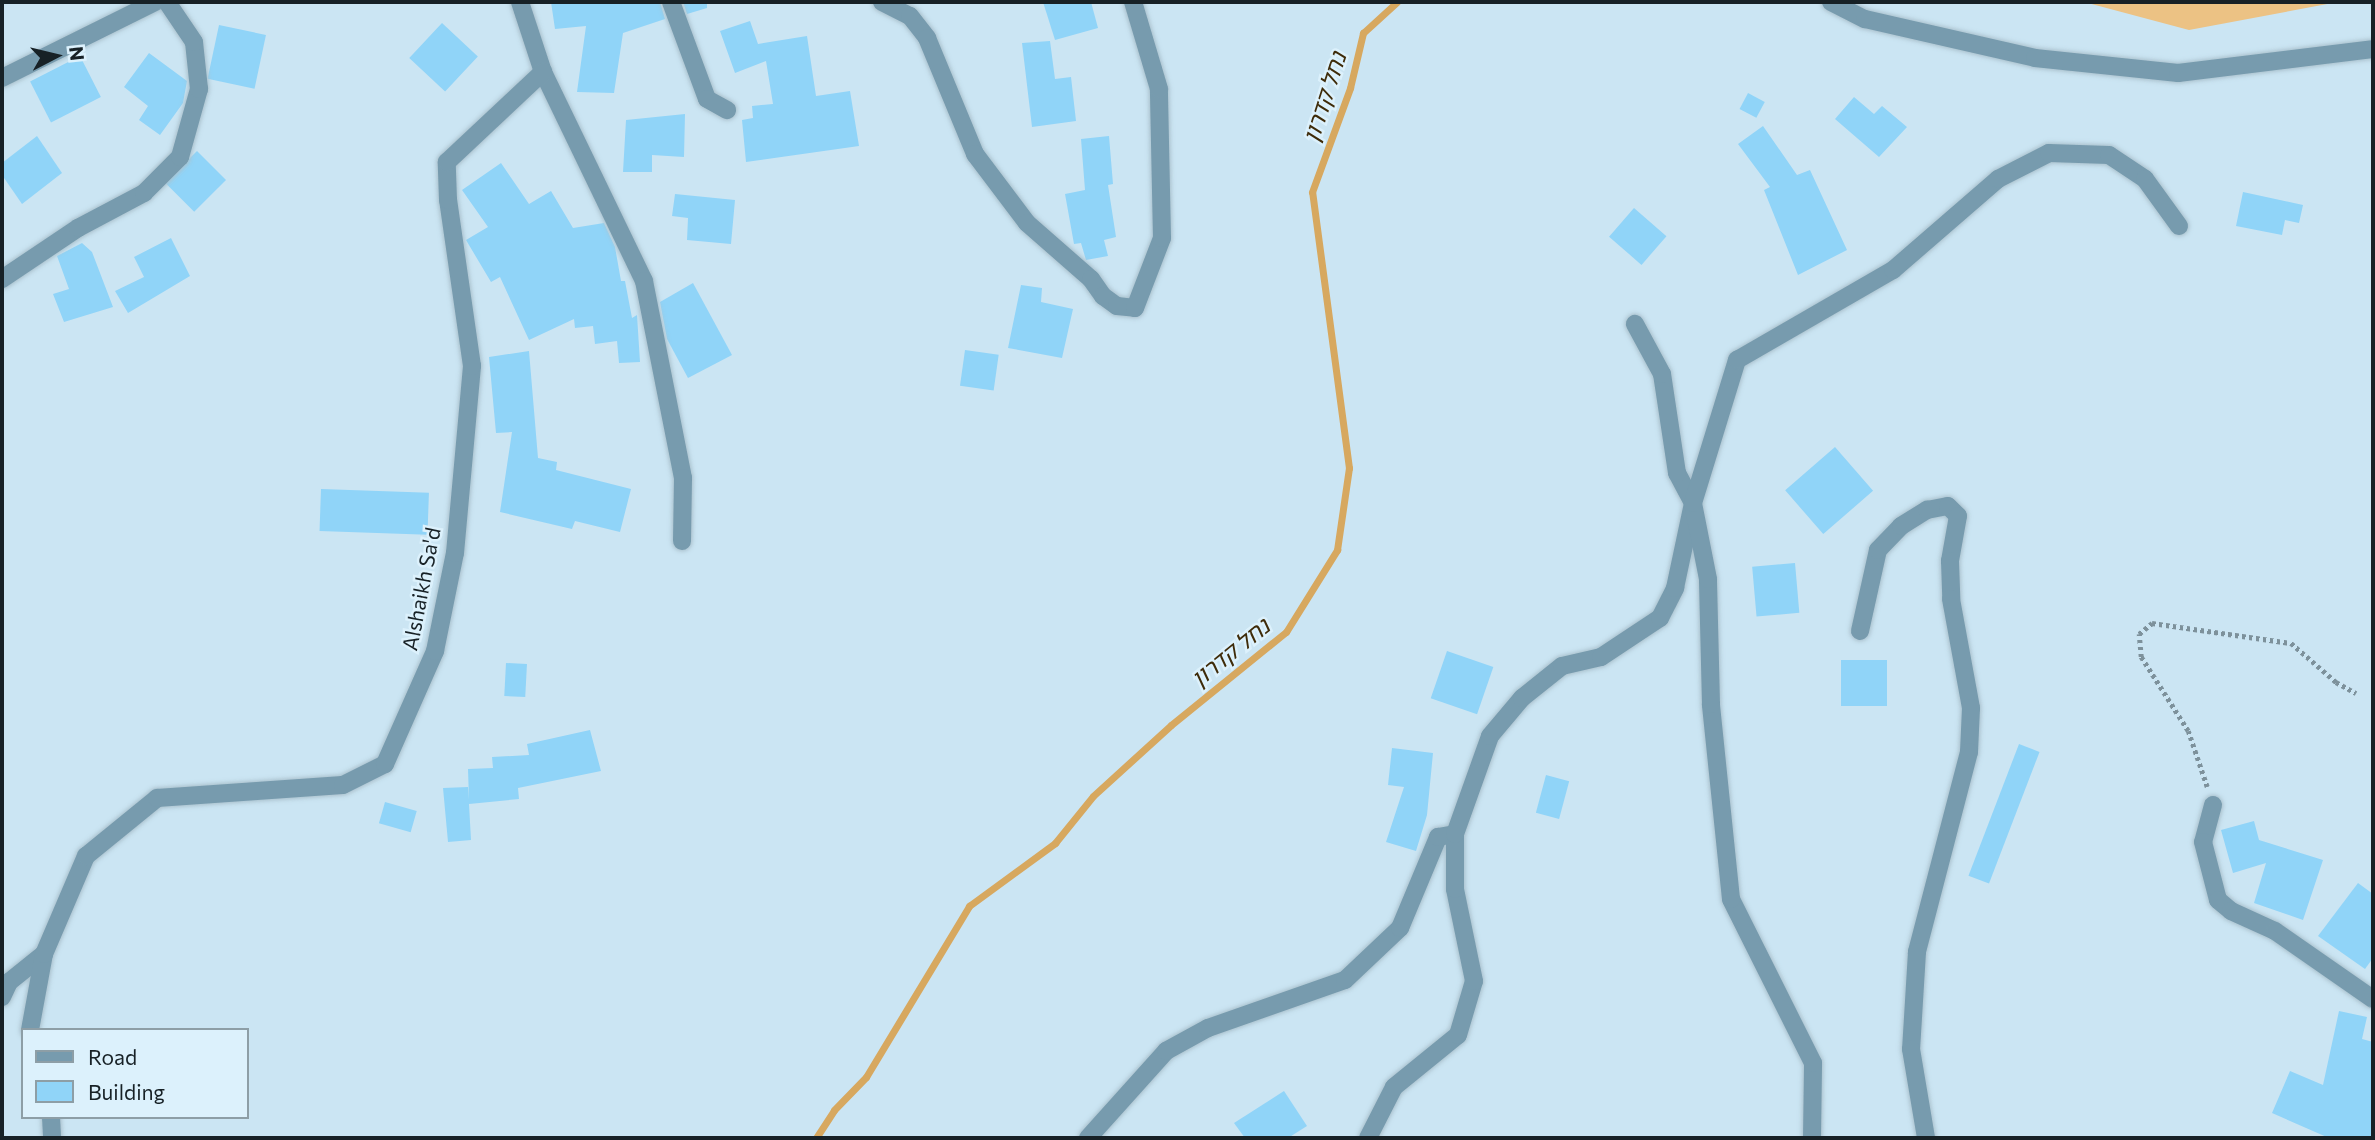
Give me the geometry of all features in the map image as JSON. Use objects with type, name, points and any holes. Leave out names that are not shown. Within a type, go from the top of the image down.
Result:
[{"type":"street","points":[[2,78],[155,2]]},
{"type":"street","points":[[2,279],[78,228],[144,193],[180,158],[199,89],[194,43],[167,2]]},
{"type":"street","points":[[520,2],[542,72],[644,281],[683,478],[682,541]]},
{"type":"street","points":[[671,2],[708,100],[727,110]]},
{"type":"street","points":[[882,2],[910,16],[927,38],[975,154],[1027,223],[1082,269],[1103,296],[1117,306],[1135,308],[1162,238],[1158,89],[1133,2]]},
{"type":"street","points":[[1832,2],[1865,19],[2035,58],[2178,73],[2373,49]]},
{"type":"street","name":"Alshaikh Sa'd","points":[[30,1028],[44,954],[86,856],[157,798],[343,785],[385,764],[435,651],[455,553],[472,366],[448,200],[447,162],[542,72]]},
{"type":"street","points":[[1368,1138],[1394,1087],[1458,1035],[1474,981],[1455,889],[1455,834],[1490,736],[1522,698],[1562,666],[1601,657],[1660,618],[1675,588],[1693,503],[1737,360],[1893,270],[1998,179],[2049,153],[2109,155],[2145,179],[2179,226]]},
{"type":"street","points":[[1635,324],[1662,374],[1677,473],[1693,503],[1708,579],[1711,704],[1731,899],[1813,1063],[1812,1138]]},
{"type":"street","points":[[1860,631],[1878,550],[1901,526],[1927,510],[1948,506],[1958,516],[1951,599],[1970,719],[1969,752],[1917,952],[1910,1049],[1926,1138]]},
{"type":"street","points":[[2213,805],[2203,842],[2218,900],[2231,911],[2275,931],[2373,999]]},
{"type":"street","points":[[1088,1138],[1166,1051],[1208,1028],[1345,980],[1400,928],[1438,836],[1455,834]]},
{"type":"street","points":[[2,997],[9,982],[44,954]]},
{"type":"street","points":[[51,1119],[52,1138]]},
{"type":"path","points":[[2213,805],[2188,731],[2141,657],[2140,635],[2152,623],[2291,643],[2329,676],[2356,693]]},
{"type":"shaded area","points":[[2084,2],[2338,2],[2189,30]]},
{"type":"building","points":[[551,2],[660,2],[665,19],[623,33],[614,93],[577,92],[586,26],[555,29]]},
{"type":"building","points":[[683,2],[707,2],[707,8],[687,14]]},
{"type":"building","points":[[1043,2],[1091,2],[1098,28],[1055,40]]},
{"type":"building","points":[[750,21],[758,44],[807,36],[816,96],[850,91],[859,146],[746,162],[742,120],[753,118],[752,106],[773,104],[766,61],[735,73],[720,31]]},
{"type":"building","points":[[442,23],[478,56],[445,92],[409,58]]},
{"type":"building","points":[[219,25],[266,35],[255,89],[208,79]]},
{"type":"building","points":[[1050,41],[1055,79],[1071,77],[1076,121],[1032,127],[1022,43]]},
{"type":"building","points":[[149,53],[187,81],[183,103],[160,135],[139,120],[148,106],[124,87]]},
{"type":"building","points":[[80,56],[101,97],[51,122],[30,81]]},
{"type":"building","points":[[1748,93],[1765,102],[1756,118],[1740,109]]},
{"type":"building","points":[[1854,97],[1874,114],[1882,106],[1907,127],[1879,157],[1835,119]]},
{"type":"building","points":[[685,114],[684,157],[652,155],[652,172],[623,172],[626,120]]},
{"type":"building","points":[[1763,126],[1797,175],[1810,170],[1847,250],[1798,275],[1764,190],[1770,187],[1738,144]]},
{"type":"building","points":[[37,136],[62,173],[22,204],[2,175],[2,163]]},
{"type":"building","points":[[1109,136],[1113,184],[1108,185],[1116,237],[1104,240],[1108,256],[1086,260],[1081,243],[1074,244],[1065,194],[1085,190],[1081,139]]},
{"type":"building","points":[[197,151],[226,180],[194,212],[165,183]]},
{"type":"building","points":[[501,163],[529,204],[551,191],[573,228],[604,223],[615,247],[632,318],[637,315],[640,362],[619,363],[617,341],[595,344],[593,326],[575,328],[574,319],[529,340],[500,277],[491,282],[466,240],[488,227],[462,190]]},
{"type":"building","points":[[2243,192],[2303,205],[2299,223],[2285,220],[2282,235],[2236,226]]},
{"type":"building","points":[[675,194],[735,200],[731,244],[687,240],[688,218],[672,216]]},
{"type":"building","points":[[1634,208],[1666,236],[1642,265],[1609,237]]},
{"type":"building","points":[[171,238],[190,276],[128,313],[115,291],[144,277],[134,257]]},
{"type":"building","points":[[82,243],[92,252],[113,307],[64,322],[53,294],[69,289],[57,256]]},
{"type":"building","points":[[693,283],[732,355],[688,378],[667,339],[660,302]]},
{"type":"building","points":[[1021,285],[1042,288],[1041,302],[1073,309],[1062,358],[1008,348]]},
{"type":"building","points":[[965,350],[999,355],[994,390],[960,386]]},
{"type":"building","points":[[529,351],[538,458],[557,462],[556,470],[631,489],[620,532],[575,521],[572,529],[500,512],[512,432],[496,433],[489,357]]},
{"type":"building","points":[[1835,447],[1873,491],[1823,534],[1785,490]]},
{"type":"building","points":[[321,489],[429,493],[427,535],[320,531]]},
{"type":"building","points":[[1795,563],[1799,613],[1757,617],[1752,567]]},
{"type":"building","points":[[1447,651],[1493,667],[1477,714],[1431,698]]},
{"type":"building","points":[[1841,660],[1887,660],[1887,706],[1841,706]]},
{"type":"building","points":[[506,663],[527,664],[525,697],[504,696]]},
{"type":"building","points":[[590,730],[601,771],[518,788],[519,799],[469,804],[471,840],[448,842],[443,788],[468,787],[469,800],[468,769],[493,768],[492,757],[529,755],[527,744]]},
{"type":"building","points":[[2019,744],[2040,752],[1989,884],[1968,876]]},
{"type":"building","points":[[1392,748],[1433,753],[1427,815],[1416,851],[1386,842],[1404,787],[1388,785]]},
{"type":"building","points":[[1546,775],[1569,781],[1559,819],[1536,813]]},
{"type":"building","points":[[385,802],[417,811],[411,832],[379,823]]},
{"type":"building","points":[[2254,821],[2259,840],[2323,860],[2303,920],[2254,903],[2266,863],[2233,873],[2221,830]]},
{"type":"building","points":[[2358,883],[2373,894],[2373,958],[2365,969],[2318,936]]},
{"type":"building","points":[[2339,1011],[2367,1017],[2362,1039],[2373,1042],[2373,1138],[2329,1138],[2272,1113],[2290,1071],[2323,1085]]},
{"type":"building","points":[[1284,1091],[1307,1126],[1288,1138],[1245,1138],[1234,1123]]},
{"type":"waterway","name":"נחל קדרון","points":[[816,1138],[834,1110],[866,1077],[969,906],[1055,843],[1093,796],[1171,725],[1286,632],[1337,550],[1349,468],[1312,192],[1350,88],[1363,33],[1397,2]]}]
